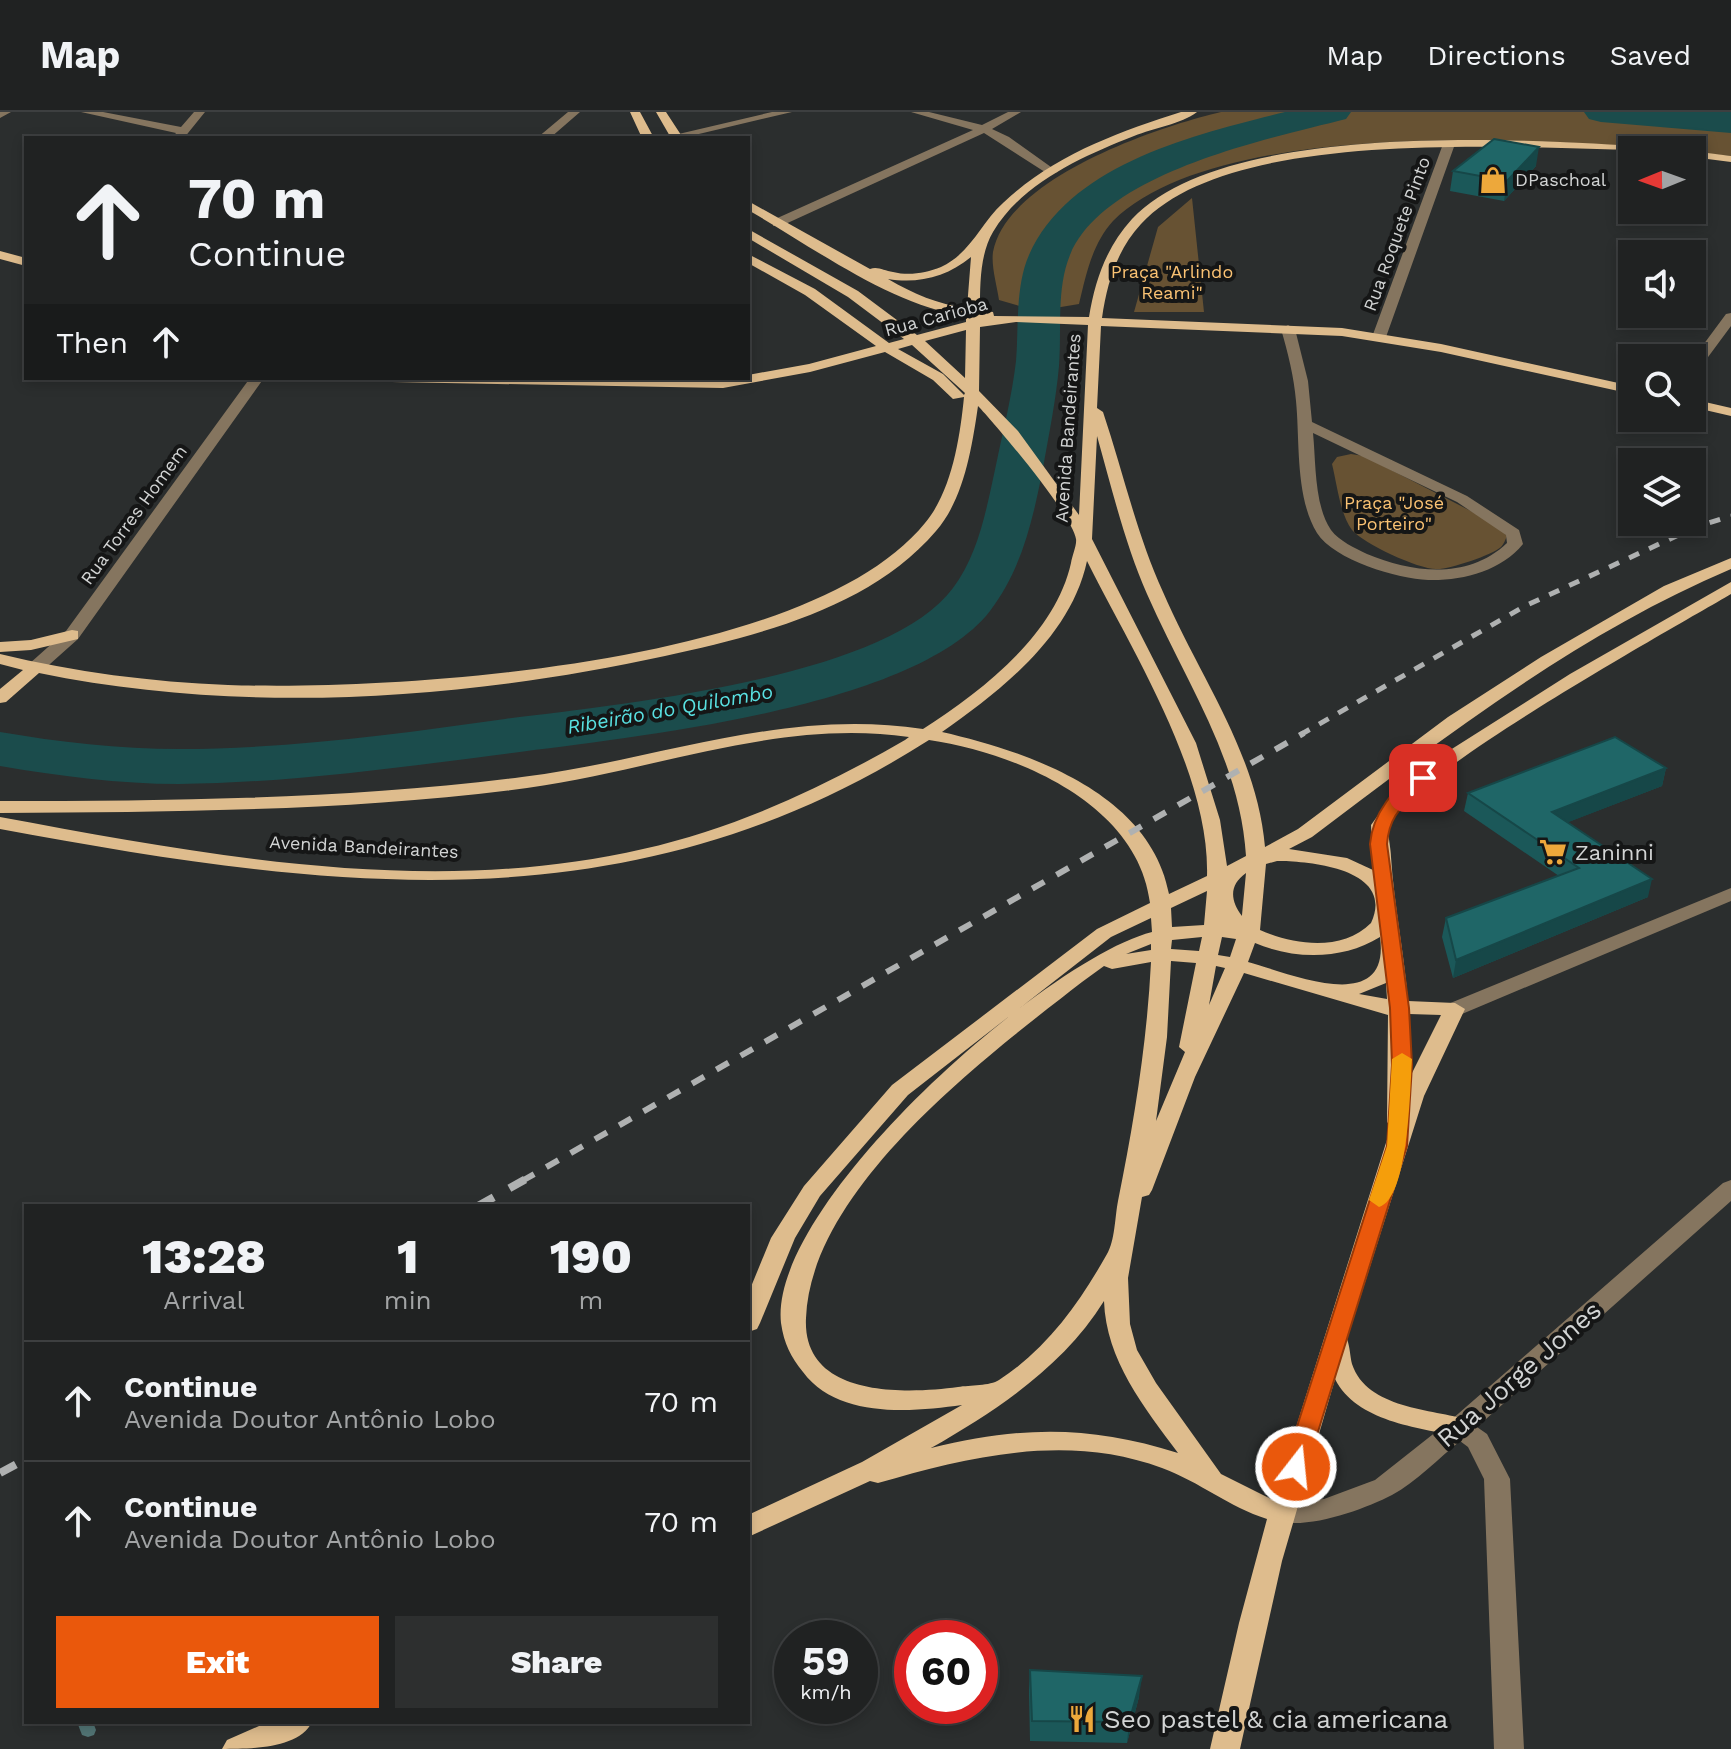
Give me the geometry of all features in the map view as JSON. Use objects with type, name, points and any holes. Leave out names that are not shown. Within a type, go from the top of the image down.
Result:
[{"type":"main road","points":[[635,112],[647,136]]},
{"type":"main road","points":[[661,112],[676,136]]},
{"type":"main road","points":[[750,206],[840,256],[887,277],[919,276],[943,271],[964,260],[1010,202],[1052,172],[1118,138],[1192,112]]},
{"type":"main road","name":"Avenida Bandeirantes","points":[[0,823],[215,858],[314,870],[418,876],[502,873],[600,863],[682,845],[821,795],[944,723],[995,683],[1031,646],[1059,610],[1077,574],[1089,490],[1089,393],[1106,264],[1117,242],[1149,210],[1186,185],[1217,173],[1294,156],[1449,144],[1618,149]]},
{"type":"main road","points":[[1706,156],[1731,159]]},
{"type":"main road","points":[[0,659],[35,668],[189,687],[254,691],[364,690],[557,670],[711,641],[778,621],[830,599],[872,580],[909,555],[933,525],[953,485],[970,414],[975,269],[982,236]]},
{"type":"main road","points":[[759,238],[853,294],[903,329],[936,356],[1013,434],[1075,521],[1171,708],[1200,778],[1217,865],[1216,915],[1184,1078]]},
{"type":"main road","points":[[0,255],[24,261]]},
{"type":"main road","points":[[840,256],[877,281],[925,304],[975,319]]},
{"type":"main road","points":[[750,259],[810,292],[842,305],[868,305],[882,297],[882,286],[877,281]]},
{"type":"main road","points":[[810,292],[889,349],[951,387],[970,414]]},
{"type":"main road","name":"Rua Carioba","points":[[750,378],[889,349],[975,319],[1021,319],[1288,329],[1379,337],[1618,387]]},
{"type":"main road","name":"Rua Carioba","points":[[502,380],[723,384],[742,380]]},
{"type":"main road","points":[[750,1526],[837,1485],[946,1426],[999,1390],[1061,1341],[1085,1311],[1121,1243],[1184,1078],[1240,956],[1252,917],[1258,867],[1243,774],[1171,632],[1147,573],[1089,393]]},
{"type":"main road","points":[[1706,406],[1731,412]]},
{"type":"main road","points":[[750,1318],[783,1238],[812,1191],[900,1090],[1104,933],[1305,833],[1454,721],[1547,661],[1670,589],[1731,563]]},
{"type":"main road","points":[[1397,1146],[1402,1065],[1399,1008],[1385,901],[1380,825],[1404,793],[1442,763],[1576,678],[1731,587]]},
{"type":"main road","points":[[0,647],[72,635]]},
{"type":"main road","points":[[0,698],[35,668]]},
{"type":"main road","points":[[0,807],[134,807],[391,795],[491,786],[630,765],[762,734],[798,730],[868,729],[921,734],[988,749],[1023,761],[1079,790],[1124,827],[1153,870],[1162,927],[1161,995],[1152,1074],[1121,1243],[1115,1298],[1119,1334],[1133,1366],[1215,1485]]},
{"type":"main road","points":[[999,1390],[901,1401],[862,1397],[832,1386],[809,1367],[796,1345],[792,1320],[797,1288],[815,1244],[840,1200],[880,1148],[936,1091],[1081,973],[1123,948],[1174,934],[1224,930],[1303,948],[1340,946],[1370,935],[1382,923],[1385,901],[1361,873],[1327,859],[1276,855],[1244,865],[1228,878],[1223,901],[1239,925],[1254,935]]},
{"type":"main road","points":[[1081,973],[1125,959],[1163,954],[1193,955],[1249,965],[1368,1003],[1399,1008],[1455,1009]]},
{"type":"main road","points":[[1314,987],[1355,990],[1371,985],[1388,970],[1394,955]]},
{"type":"main road","points":[[1225,1749],[1282,1513],[1336,1334],[1397,1146],[1438,1035],[1455,1009]]},
{"type":"main road","points":[[1336,1334],[1342,1373],[1367,1400],[1390,1411],[1460,1427]]},
{"type":"main road","points":[[837,1485],[952,1450],[1009,1440],[1059,1438],[1138,1449],[1176,1462],[1255,1507],[1282,1513]]},
{"type":"main road","points":[[237,1749],[275,1734]]},
{"type":"street","points":[[0,115],[6,112]]},
{"type":"street","points":[[86,112],[181,135],[200,112]]},
{"type":"street","points":[[545,136],[575,112]]},
{"type":"street","points":[[681,136],[787,112]]},
{"type":"street","points":[[916,112],[984,129],[1005,139],[1052,172]]},
{"type":"street","points":[[777,223],[1016,112]]},
{"type":"street","name":"Rua Roquete Pinto","points":[[1379,337],[1449,144]]},
{"type":"street","points":[[1706,350],[1731,317]]},
{"type":"street","points":[[1288,329],[1302,388],[1304,423],[1313,490],[1323,532],[1339,547],[1412,574],[1435,575],[1488,564],[1515,544],[1513,533],[1462,499],[1304,423]]},
{"type":"street","name":"Rua Torres Homem","points":[[35,668],[72,635],[256,380]]},
{"type":"street","points":[[1455,1009],[1731,894]]},
{"type":"street","name":"Rua Jorge Jones","points":[[1282,1513],[1326,1509],[1384,1487],[1460,1427],[1731,1188]]},
{"type":"street","points":[[1460,1427],[1478,1441],[1497,1479],[1509,1749]]},
{"type":"green space","points":[[1221,112],[1731,112],[1731,156],[1706,153],[1706,136],[1618,136],[1618,146],[1500,140],[1408,141],[1318,148],[1235,162],[1165,186],[1113,221],[1095,250],[1079,304],[1037,311],[999,300],[993,252],[1004,225],[1026,201],[1054,179],[1088,160],[1124,143]]},
{"type":"green space","name":"Praça \"Arlindo Reami\"","points":[[1192,198],[1204,312],[1134,312],[1158,227]]},
{"type":"green space","name":"Praça \"José Porteiro\"","points":[[1351,454],[1364,456],[1496,524],[1507,536],[1503,545],[1480,558],[1436,569],[1405,560],[1368,542],[1358,536],[1348,523],[1332,464],[1337,457]]},
{"type":"building","points":[[1494,139],[1539,147],[1507,181],[1453,171]]},
{"type":"building","name":"Zaninni","points":[[1615,737],[1666,768],[1552,812],[1652,879],[1456,960],[1446,918],[1579,868],[1468,793]]},
{"type":"building","points":[[1030,1670],[1142,1676],[1129,1722],[1032,1721]]},
{"type":"waterway","name":"Ribeirão do Quilombo","points":[[0,749],[101,763],[151,766],[287,761],[540,732],[700,708],[821,680],[877,662],[924,639],[960,613],[982,585],[997,552],[1012,499],[1032,401],[1045,270],[1065,227],[1094,201],[1130,178],[1173,158],[1261,128],[1334,112]]},
{"type":"waterway","name":"Ribeirão do Quilombo","points":[[1601,112],[1731,122]]},
{"type":"waterway","points":[[86,1724],[88,1730]]},
{"type":"railway","points":[[1300,735],[1525,606],[1696,527],[1731,516]]},
{"type":"railway","points":[[522,1181],[1304,733]]},
{"type":"railway","points":[[482,1204],[526,1179]]},
{"type":"railway","points":[[0,1473],[24,1460]]},
{"type":"slow traffic","points":[[1379,1200],[1397,1146],[1402,1059]]},
{"type":"place","name":"DPaschoal","points":[[1493,180]]},
{"type":"place","name":"Zaninni","points":[[1553,852]]},
{"type":"place","name":"Seo pastel & cia americana","points":[[1082,1719]]},
{"type":"route","points":[[1296,1467],[1397,1146],[1402,1065],[1399,1008],[1378,844],[1380,825],[1390,808],[1423,778]]}]
